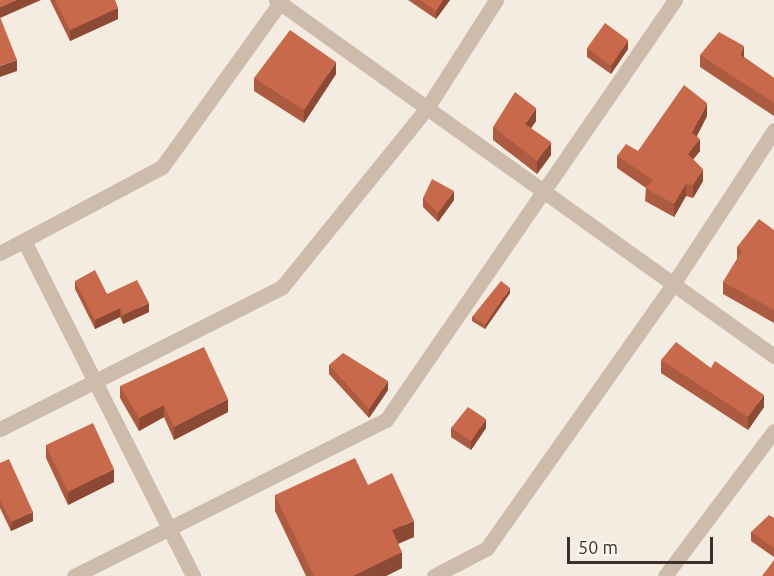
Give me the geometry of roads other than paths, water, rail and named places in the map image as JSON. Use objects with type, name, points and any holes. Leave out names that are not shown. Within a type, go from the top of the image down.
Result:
[{"type":"street","points":[[0,429],[282,287],[427,108],[496,0]]},
{"type":"street","points":[[74,576],[386,420],[675,0]]},
{"type":"street","points":[[0,252],[162,167],[279,1],[774,356]]},
{"type":"street","points":[[434,576],[487,548],[673,284],[774,130]]},
{"type":"street","points":[[24,241],[193,576]]},
{"type":"street","points":[[665,576],[774,431]]}]
